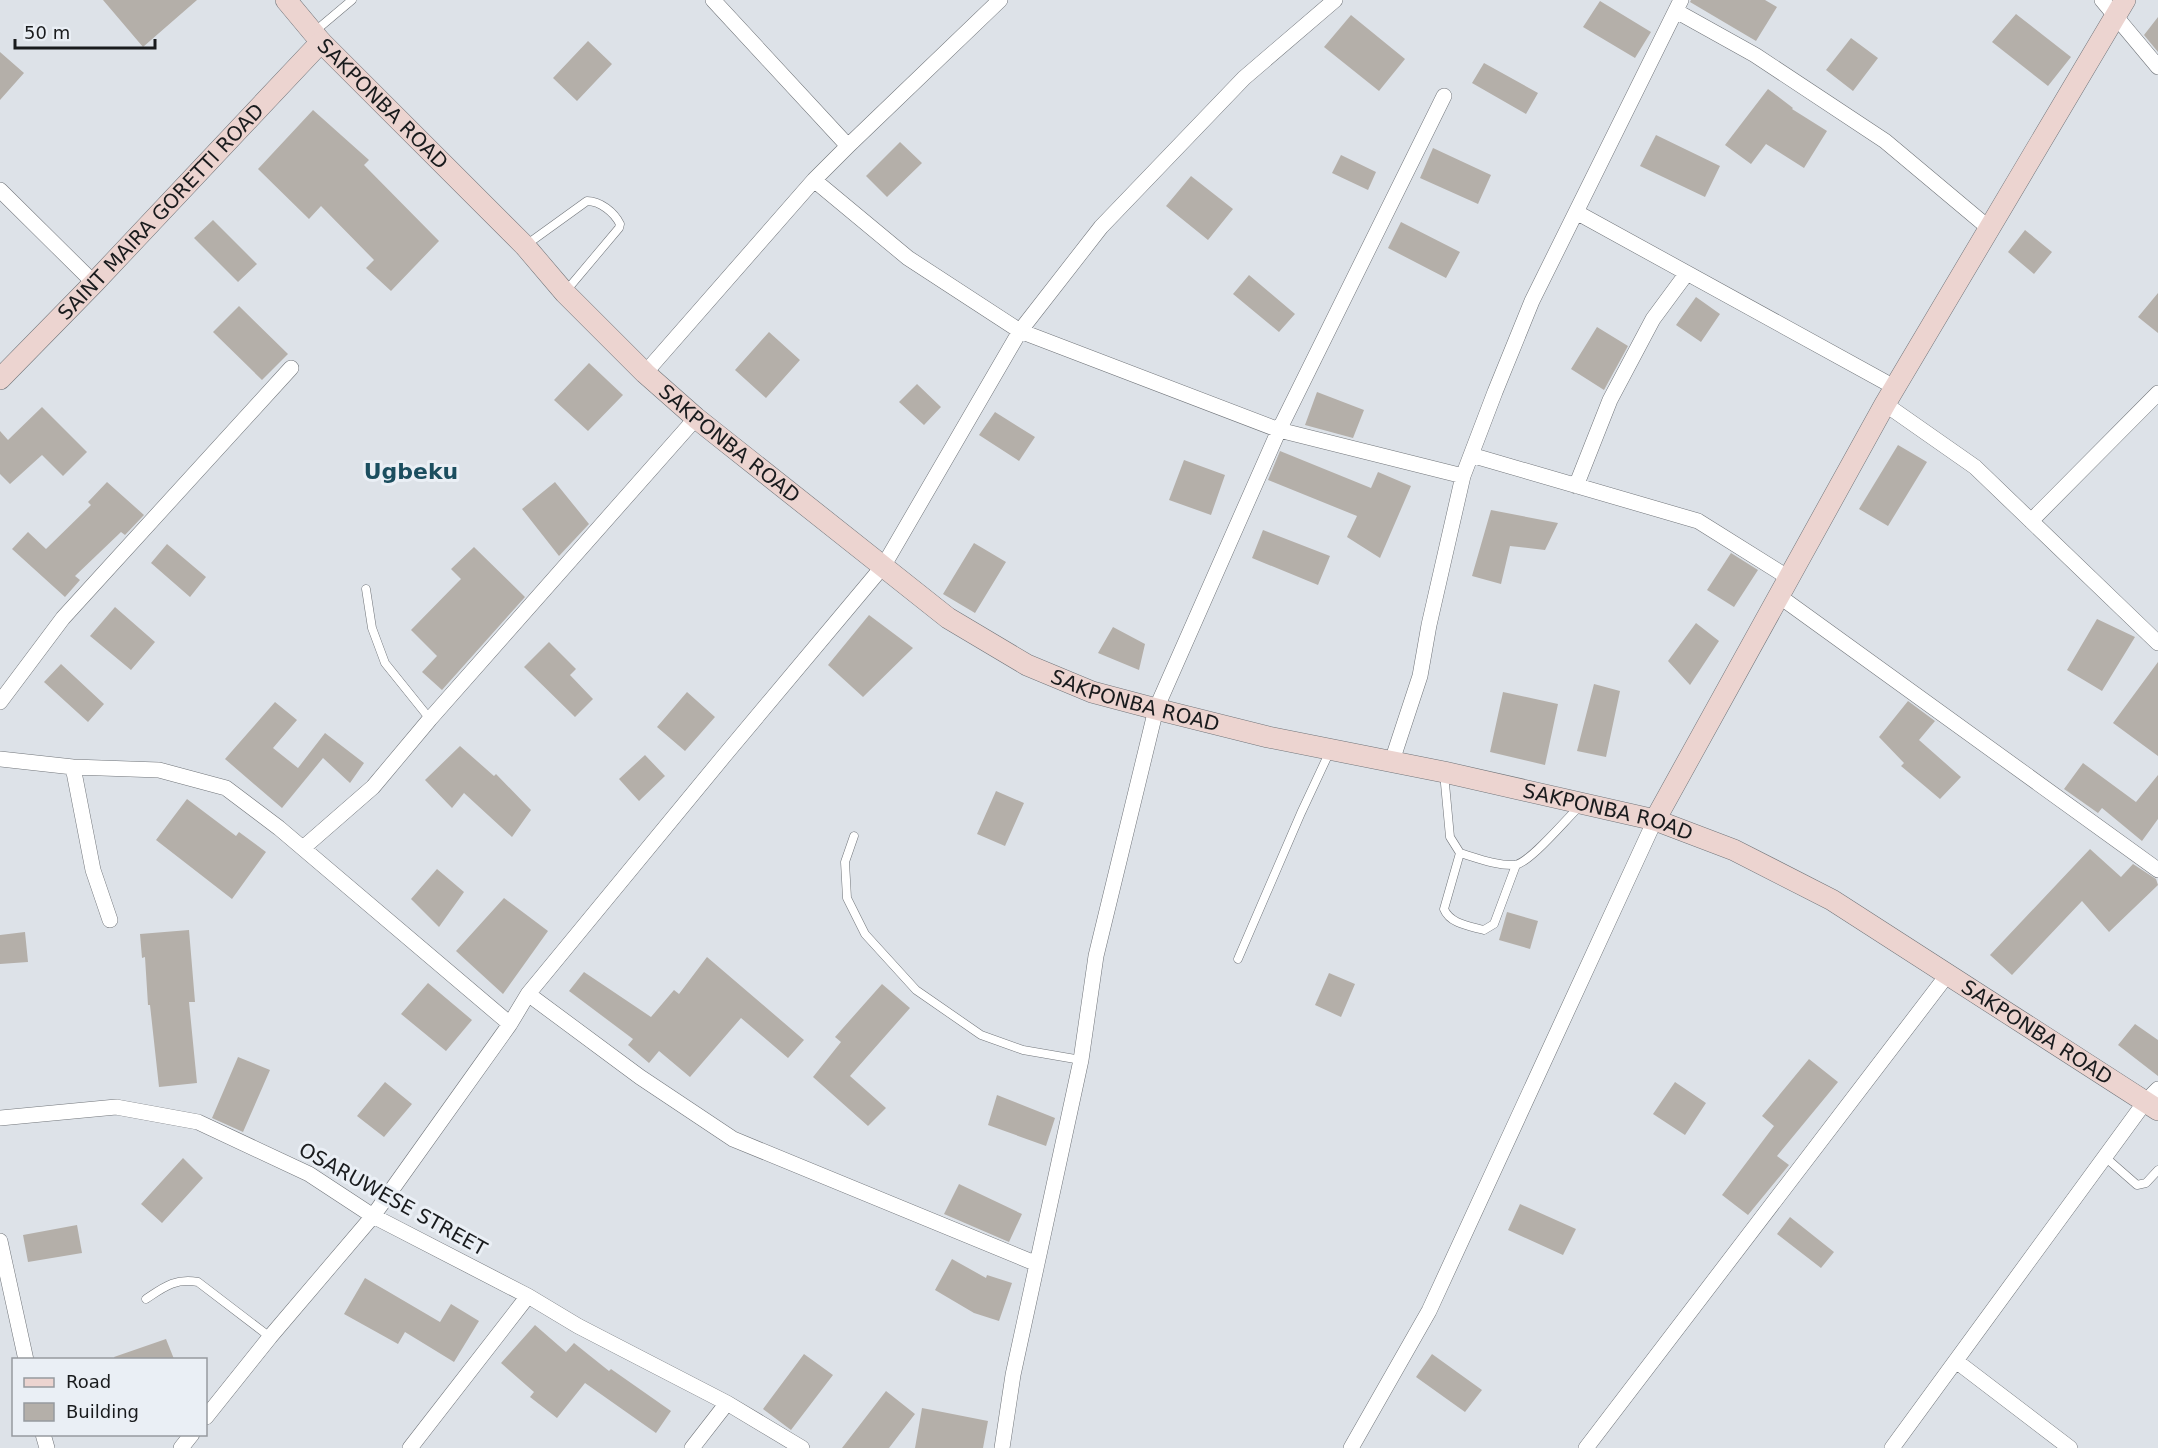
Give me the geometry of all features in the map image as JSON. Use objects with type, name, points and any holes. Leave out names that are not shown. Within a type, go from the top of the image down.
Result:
[{"type":"main road","name":"SAKPONBA ROAD","points":[[285,0],[317,38],[525,246],[565,293],[645,373],[696,418],[948,618],[1027,665],[1092,692],[1156,709],[1268,737],[1444,772],[1655,820],[1734,850],[1832,900],[1947,974],[2154,1100]]},
{"type":"main road","points":[[1655,820],[1890,396],[2120,9]]},
{"type":"main road","name":"SAINT MAIRA GORETTI ROAD","points":[[0,379],[94,284],[317,38]]},
{"type":"street","points":[[713,0],[848,146]]},
{"type":"street","points":[[645,373],[814,180],[1000,0]]},
{"type":"street","points":[[207,1417],[270,1337],[373,1216],[510,1024],[528,994],[884,565],[1020,331],[1101,227],[1245,78],[1335,0]]},
{"type":"street","points":[[2102,0],[2120,9],[2158,67]]},
{"type":"street","points":[[1392,761],[1420,676],[1429,625],[1463,476],[1532,301],[1679,5],[1885,141],[1990,229]]},
{"type":"street","points":[[1002,1448],[1013,1375],[1081,1060],[1095,956],[1156,709],[1279,430],[1444,96]]},
{"type":"street","points":[[814,180],[908,258],[1020,331],[1279,430],[1463,476]]},
{"type":"street","points":[[0,190],[94,284]]},
{"type":"street","points":[[1576,212],[1687,273],[1890,396],[1975,467],[2158,643]]},
{"type":"street","points":[[1576,486],[1610,400],[1653,320],[1687,273]]},
{"type":"street","points":[[0,702],[63,618],[291,368]]},
{"type":"street","points":[[2031,521],[2158,393]]},
{"type":"street","points":[[303,848],[374,787],[430,719],[696,418]]},
{"type":"street","points":[[1471,455],[1698,521],[2158,870]]},
{"type":"street","points":[[0,759],[73,767],[159,770],[226,788],[303,848],[510,1024]]},
{"type":"street","points":[[73,767],[93,870],[110,920]]},
{"type":"street","points":[[1351,1448],[1429,1311],[1655,820]]},
{"type":"street","points":[[1586,1448],[1947,974]]},
{"type":"street","points":[[528,994],[640,1077],[733,1139],[1037,1264]]},
{"type":"street","points":[[1892,1448],[2105,1156],[2154,1100]]},
{"type":"street","name":"OSARUWESE STREET","points":[[0,1118],[116,1107],[198,1122],[309,1174],[373,1216],[727,1403],[802,1448]]},
{"type":"street","points":[[0,1241],[26,1358]]},
{"type":"street","points":[[410,1448],[528,1296]]},
{"type":"street","points":[[0,1317],[15,1312]]},
{"type":"street","points":[[1956,1360],[2070,1448]]},
{"type":"street","points":[[692,1448],[727,1403]]},
{"type":"street","points":[[181,1448],[190,1436]]},
{"type":"lane","points":[[317,38],[352,0]]},
{"type":"lane","points":[[525,246],[587,201],[596,201],[617,218],[619,228],[565,293]]},
{"type":"lane","points":[[366,589],[372,628],[385,663],[430,719]]},
{"type":"lane","points":[[1238,958],[1331,749]]},
{"type":"lane","points":[[1444,772],[1450,837],[1460,853],[1493,862],[1516,865],[1529,859],[1582,803]]},
{"type":"lane","points":[[854,836],[844,862],[847,898],[865,934],[916,990],[981,1035],[1023,1050],[1081,1060]]},
{"type":"lane","points":[[1460,853],[1444,909],[1446,916],[1454,921],[1484,930],[1494,924],[1516,865]]},
{"type":"lane","points":[[2105,1156],[2137,1185],[2146,1183],[2158,1170]]},
{"type":"lane","points":[[146,1299],[160,1289],[183,1279],[198,1282],[270,1337]]},
{"type":"building","points":[[103,0],[197,0],[143,47]]},
{"type":"building","points":[[1691,0],[1765,0],[1777,7],[1756,41],[1690,2]]},
{"type":"building","points":[[1600,1],[1651,32],[1635,58],[1583,27]]},
{"type":"building","points":[[2016,14],[2071,57],[2048,86],[1992,42]]},
{"type":"building","points":[[1351,15],[1405,59],[1379,91],[1324,47]]},
{"type":"building","points":[[2158,17],[2158,52],[2144,35]]},
{"type":"building","points":[[1851,38],[1878,58],[1853,91],[1826,70]]},
{"type":"building","points":[[588,41],[612,64],[577,101],[553,78]]},
{"type":"building","points":[[0,52],[24,73],[0,100]]},
{"type":"building","points":[[1484,63],[1538,93],[1526,114],[1472,83]]},
{"type":"building","points":[[1768,89],[1792,109],[1827,131],[1804,168],[1766,144],[1751,164],[1725,145]]},
{"type":"building","points":[[313,110],[369,160],[364,165],[439,241],[391,291],[366,268],[374,260],[321,206],[309,219],[258,169]]},
{"type":"building","points":[[1656,135],[1720,166],[1705,197],[1640,166]]},
{"type":"building","points":[[900,142],[922,163],[887,197],[866,176]]},
{"type":"building","points":[[1433,148],[1491,175],[1478,204],[1420,178]]},
{"type":"building","points":[[1341,155],[1376,172],[1368,190],[1332,173]]},
{"type":"building","points":[[1191,176],[1233,209],[1208,240],[1166,206]]},
{"type":"building","points":[[213,220],[257,264],[238,282],[194,238]]},
{"type":"building","points":[[1401,222],[1460,252],[1446,278],[1388,248]]},
{"type":"building","points":[[2025,230],[2052,252],[2034,274],[2008,252]]},
{"type":"building","points":[[1249,275],[1295,314],[1279,332],[1233,294]]},
{"type":"building","points":[[2158,293],[2158,333],[2138,317]]},
{"type":"building","points":[[1696,297],[1720,314],[1701,342],[1676,325]]},
{"type":"building","points":[[239,306],[288,354],[262,380],[213,332]]},
{"type":"building","points":[[1597,327],[1628,346],[1604,390],[1571,369]]},
{"type":"building","points":[[769,332],[800,360],[766,398],[735,370]]},
{"type":"building","points":[[589,363],[623,395],[588,431],[554,400]]},
{"type":"building","points":[[917,384],[941,407],[924,425],[899,402]]},
{"type":"building","points":[[1317,392],[1364,410],[1353,438],[1305,425]]},
{"type":"building","points":[[42,407],[87,452],[63,476],[42,455],[10,484],[0,474],[0,431],[8,440]]},
{"type":"building","points":[[995,412],[1035,437],[1019,461],[979,435]]},
{"type":"building","points":[[1898,445],[1927,462],[1888,526],[1859,509]]},
{"type":"building","points":[[1280,451],[1371,488],[1378,472],[1411,486],[1380,558],[1347,537],[1357,516],[1268,480]]},
{"type":"building","points":[[1184,460],[1225,475],[1211,515],[1169,500]]},
{"type":"building","points":[[107,482],[144,515],[125,535],[121,532],[75,576],[80,580],[65,597],[12,549],[28,532],[46,549],[91,505],[88,502]]},
{"type":"building","points":[[555,482],[589,524],[559,556],[522,509]]},
{"type":"building","points":[[1491,510],[1558,523],[1545,550],[1510,546],[1501,584],[1472,576]]},
{"type":"building","points":[[1263,530],[1330,556],[1318,585],[1252,558]]},
{"type":"building","points":[[974,543],[1006,562],[975,613],[943,594]]},
{"type":"building","points":[[167,544],[206,577],[190,597],[151,563]]},
{"type":"building","points":[[474,547],[525,597],[442,690],[422,672],[437,656],[411,630],[461,579],[451,569]]},
{"type":"building","points":[[1731,553],[1758,570],[1734,607],[1707,590]]},
{"type":"building","points":[[115,607],[155,642],[131,670],[90,636]]},
{"type":"building","points":[[869,615],[913,648],[863,697],[828,665]]},
{"type":"building","points":[[2097,619],[2135,637],[2102,691],[2067,670]]},
{"type":"building","points":[[1696,623],[1719,641],[1690,685],[1668,661]]},
{"type":"building","points":[[1113,627],[1145,644],[1139,670],[1098,653]]},
{"type":"building","points":[[549,642],[576,669],[570,675],[593,699],[575,717],[524,667]]},
{"type":"building","points":[[2158,662],[2158,756],[2113,723]]},
{"type":"building","points":[[61,664],[104,704],[88,722],[44,682]]},
{"type":"building","points":[[1594,684],[1620,691],[1606,757],[1577,751]]},
{"type":"building","points":[[687,692],[715,717],[685,751],[657,727]]},
{"type":"building","points":[[1503,692],[1558,704],[1545,765],[1490,752]]},
{"type":"building","points":[[1908,701],[1935,721],[1919,740],[1961,777],[1940,799],[1901,766],[1904,763],[1879,737]]},
{"type":"building","points":[[275,702],[297,720],[273,748],[298,768],[325,733],[364,763],[350,783],[323,758],[282,808],[225,759]]},
{"type":"building","points":[[460,746],[494,776],[496,774],[531,810],[512,837],[464,793],[452,808],[425,780]]},
{"type":"building","points":[[645,755],[665,776],[639,801],[619,779]]},
{"type":"building","points":[[2083,763],[2136,802],[2158,775],[2158,819],[2142,841],[2102,808],[2098,813],[2064,789]]},
{"type":"building","points":[[996,791],[1024,803],[1005,846],[977,834]]},
{"type":"building","points":[[187,799],[236,836],[239,832],[266,852],[232,899],[156,840]]},
{"type":"building","points":[[2090,849],[2121,877],[2133,864],[2156,879],[2158,885],[2109,932],[2082,901],[2012,975],[1990,955]]},
{"type":"building","points":[[437,869],[464,892],[439,927],[411,899]]},
{"type":"building","points":[[504,898],[548,931],[503,994],[456,951]]},
{"type":"building","points":[[1507,912],[1538,921],[1530,949],[1499,940]]},
{"type":"building","points":[[189,930],[195,1002],[189,1002],[197,1083],[159,1087],[150,1005],[148,1005],[145,957],[142,958],[140,934]]},
{"type":"building","points":[[25,932],[28,962],[0,964],[0,935]]},
{"type":"building","points":[[707,957],[804,1040],[788,1058],[741,1018],[690,1077],[659,1051],[649,1063],[628,1045],[633,1039],[569,991],[584,972],[651,1017],[674,990],[679,994]]},
{"type":"building","points":[[1329,973],[1355,984],[1341,1017],[1315,1005]]},
{"type":"building","points":[[428,983],[472,1020],[446,1051],[401,1014]]},
{"type":"building","points":[[882,984],[910,1008],[850,1076],[886,1108],[868,1126],[813,1077],[841,1042],[835,1037]]},
{"type":"building","points":[[2135,1024],[2158,1040],[2158,1076],[2118,1045]]},
{"type":"building","points":[[238,1057],[270,1070],[243,1132],[212,1118]]},
{"type":"building","points":[[1809,1059],[1838,1082],[1777,1156],[1789,1165],[1748,1215],[1722,1195],[1774,1126],[1762,1116]]},
{"type":"building","points":[[385,1082],[412,1104],[384,1137],[357,1116]]},
{"type":"building","points":[[1675,1082],[1706,1103],[1685,1135],[1653,1114]]},
{"type":"building","points":[[997,1095],[1055,1118],[1046,1146],[988,1125]]},
{"type":"building","points":[[183,1158],[203,1178],[162,1223],[141,1204]]},
{"type":"building","points":[[959,1184],[1022,1214],[1009,1242],[944,1214]]},
{"type":"building","points":[[1520,1204],[1576,1229],[1563,1255],[1508,1230]]},
{"type":"building","points":[[1790,1217],[1834,1252],[1821,1268],[1777,1234]]},
{"type":"building","points":[[77,1225],[82,1253],[28,1262],[23,1235]]},
{"type":"building","points":[[952,1259],[986,1278],[987,1275],[1012,1283],[999,1321],[974,1313],[935,1290]]},
{"type":"building","points":[[365,1278],[440,1322],[451,1304],[479,1321],[454,1362],[405,1332],[398,1344],[344,1314]]},
{"type":"building","points":[[535,1325],[566,1352],[574,1343],[609,1371],[611,1369],[671,1411],[656,1433],[585,1383],[557,1418],[530,1397],[534,1392],[501,1363]]},
{"type":"building","points":[[166,1339],[174,1358],[114,1358]]},
{"type":"building","points":[[804,1354],[833,1375],[791,1430],[763,1409]]},
{"type":"building","points":[[1432,1354],[1482,1390],[1465,1412],[1416,1377]]},
{"type":"building","points":[[886,1391],[915,1414],[889,1448],[842,1448]]},
{"type":"building","points":[[922,1408],[988,1421],[983,1448],[915,1448]]},
{"type":"district","name":"Ugbeku","points":[[411,471]]}]
